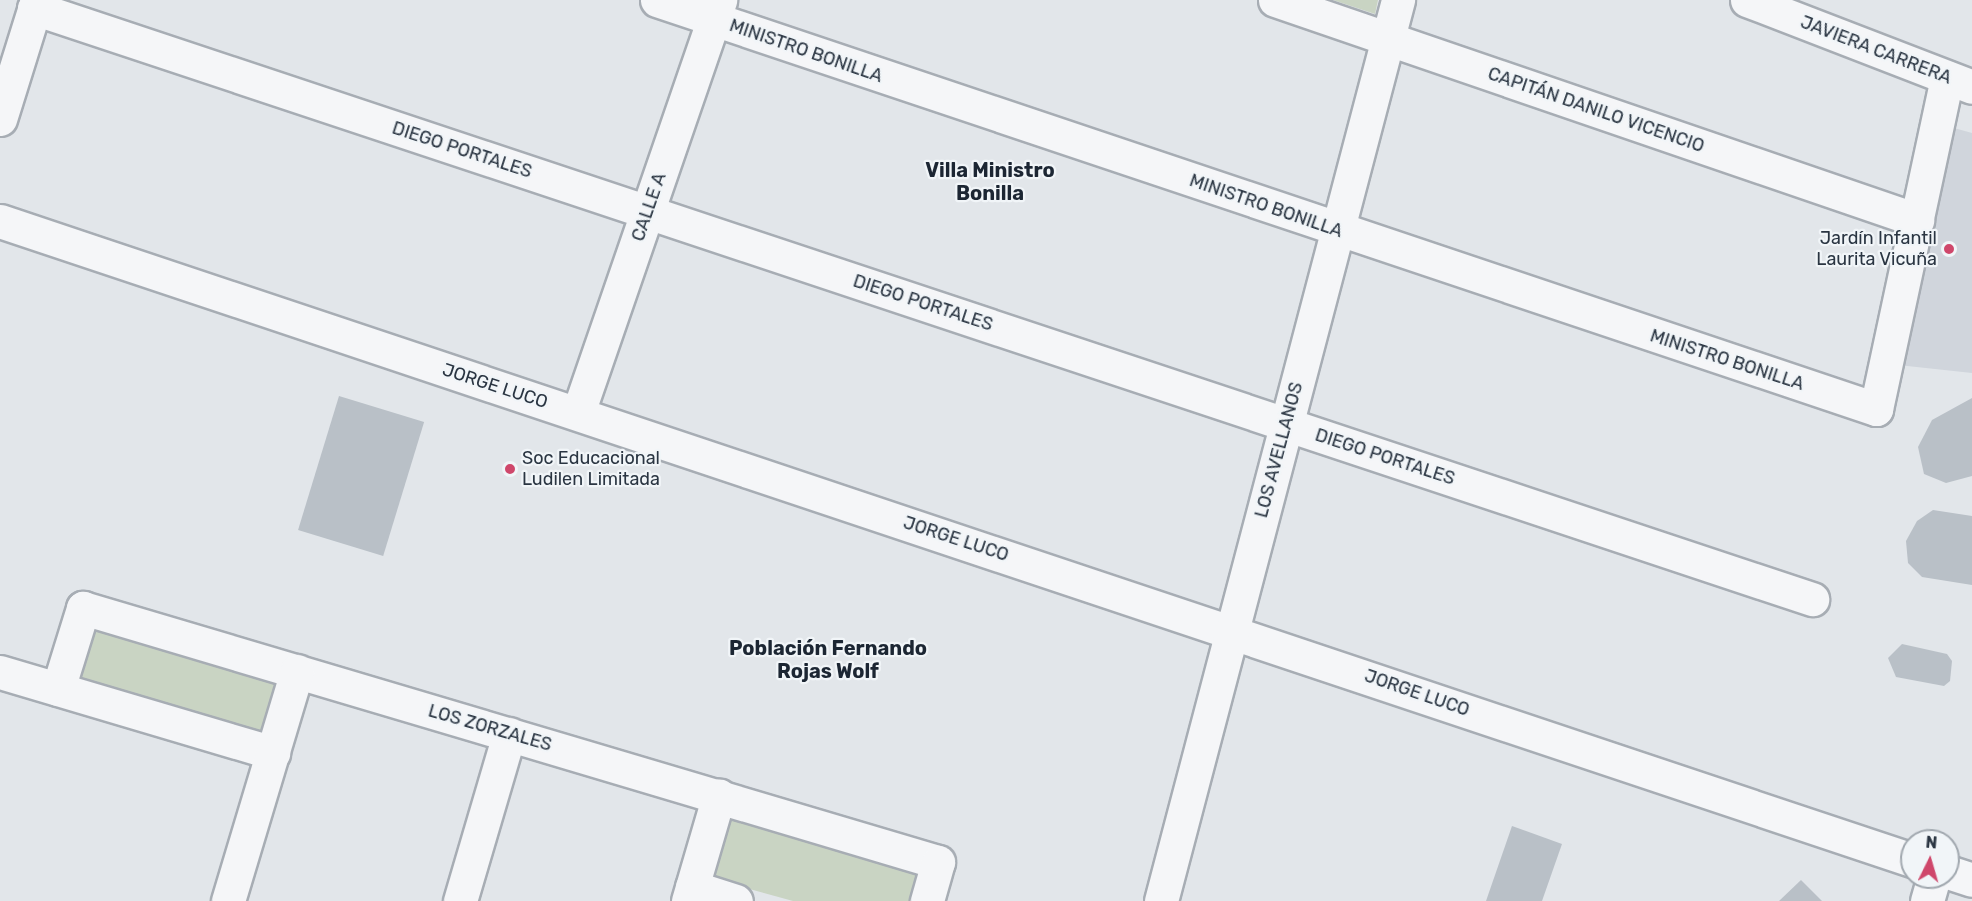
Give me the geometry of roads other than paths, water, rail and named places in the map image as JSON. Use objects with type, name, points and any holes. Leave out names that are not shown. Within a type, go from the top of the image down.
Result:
[{"type":"street","name":"MINISTRO BONILLA","points":[[657,0],[717,10],[1337,230],[1876,409],[1917,220]]},
{"type":"street","name":"CAPITÁN DANILO VICENCIO","points":[[1275,0],[1917,220]]},
{"type":"street","name":"LOS AVELLANOS","points":[[1161,901],[1398,0]]},
{"type":"street","name":"JAVIERA CARRERA","points":[[1747,0],[1960,82]]},
{"type":"street","points":[[0,119],[36,4]]},
{"type":"street","name":"DIEGO PORTALES","points":[[36,4],[647,211],[1812,599]]},
{"type":"street","name":"CALLE A","points":[[578,413],[717,10]]},
{"type":"street","points":[[1917,220],[1960,82]]},
{"type":"street","name":"JORGE LUCO","points":[[0,220],[1900,856]]},
{"type":"street","name":"LOS ZORZALES","points":[[58,689],[83,608],[719,795],[938,862],[927,901]]},
{"type":"street","points":[[228,901],[297,671]]},
{"type":"street","points":[[0,672],[273,753]]},
{"type":"street","points":[[460,901],[509,734]]},
{"type":"street","points":[[719,795],[690,894],[736,901]]},
{"type":"place","name":"Jardín Infantil Laurita Vicuña","points":[[1949,249]]},
{"type":"place","name":"Soc Educacional Ludilen Limitada","points":[[510,469]]},
{"type":"district","name":"Villa Ministro Bonilla","points":[[990,182]]},
{"type":"district","name":"Población Fernando Rojas Wolf","points":[[828,660]]}]
